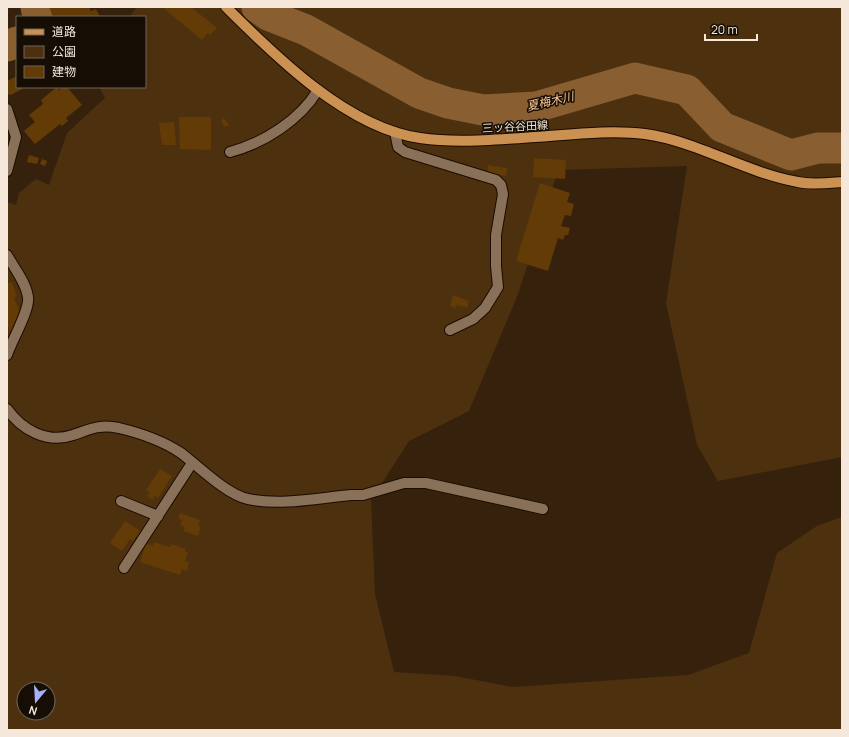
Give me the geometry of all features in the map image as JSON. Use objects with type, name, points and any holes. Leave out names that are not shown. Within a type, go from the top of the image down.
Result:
[{"type":"main road","name":"三ッ谷谷田線","points":[[226,7],[263,45],[318,90],[368,123],[394,132],[419,138],[457,141],[614,133],[645,134],[672,140],[724,159],[800,183],[842,182]]},
{"type":"street","points":[[230,152],[242,149],[266,137],[306,108],[318,90]]},
{"type":"street","points":[[7,109],[16,137],[7,171]]},
{"type":"street","points":[[394,132],[398,147],[405,152],[496,180],[502,185],[503,194],[496,235],[498,287],[485,308],[473,319],[450,330]]},
{"type":"street","points":[[7,255],[26,289],[28,299],[27,308],[7,355]]},
{"type":"street","points":[[7,410],[23,427],[36,433],[58,438],[71,436],[96,427],[105,426],[121,429],[166,444],[221,484],[247,499],[274,502],[363,495],[404,483],[426,483],[543,509]]},
{"type":"street","points":[[124,568],[192,463]]},
{"type":"street","points":[[121,501],[158,516]]},
{"type":"green space","points":[[137,7],[842,7],[842,457],[718,481],[697,445],[666,303],[687,166],[558,170],[518,294],[469,411],[409,441],[371,500],[375,594],[394,672],[455,676],[513,687],[688,675],[749,653],[777,553],[817,526],[842,517],[842,730],[7,730],[7,202],[16,205],[19,193],[36,179],[49,185],[67,133],[105,98],[100,88],[146,88],[146,16],[130,16]]},
{"type":"building","points":[[49,7],[89,7],[91,11],[96,9],[100,16],[53,16]]},
{"type":"building","points":[[162,7],[191,7],[217,28],[210,35],[208,33],[202,40]]},
{"type":"building","points":[[16,76],[16,88],[24,88],[11,95],[7,94],[7,81]]},
{"type":"building","points":[[56,88],[59,90],[62,88],[68,88],[82,105],[66,118],[68,121],[62,126],[60,124],[35,144],[24,131],[35,122],[29,115],[43,104],[41,100]]},
{"type":"building","points":[[179,117],[211,117],[211,150],[180,149]]},
{"type":"building","points":[[224,118],[229,125],[225,127],[221,121]]},
{"type":"building","points":[[174,122],[176,145],[162,145],[159,123]]},
{"type":"building","points":[[29,155],[39,158],[37,164],[27,162]]},
{"type":"building","points":[[534,158],[566,160],[565,179],[533,177]]},
{"type":"building","points":[[42,159],[47,161],[45,166],[40,164]]},
{"type":"building","points":[[488,165],[507,168],[506,176],[487,173]]},
{"type":"building","points":[[540,183],[570,193],[567,202],[574,204],[571,216],[565,215],[561,226],[570,228],[568,235],[565,235],[563,240],[558,238],[548,271],[516,261]]},
{"type":"building","points":[[7,280],[8,283],[12,282],[17,296],[14,298],[20,312],[13,329],[10,331],[7,322]]},
{"type":"building","points":[[453,295],[469,301],[467,308],[457,305],[456,308],[450,306]]},
{"type":"building","points":[[160,469],[172,476],[158,498],[155,496],[153,500],[147,496],[150,492],[146,490]]},
{"type":"building","points":[[180,513],[200,520],[198,526],[201,527],[198,536],[183,531],[185,527],[180,525],[182,520],[178,519]]},
{"type":"building","points":[[125,521],[140,531],[133,541],[130,539],[122,551],[110,543]]},
{"type":"building","points":[[154,542],[170,547],[171,544],[186,549],[185,552],[188,552],[185,561],[189,562],[187,571],[182,569],[180,575],[140,562],[146,543],[153,546]]},
{"type":"waterway","name":"夏梅木川","points":[[36,7],[38,16]]},
{"type":"waterway","name":"夏梅木川","points":[[257,7],[268,15],[306,30],[419,93],[448,103],[483,110],[536,107],[635,78],[687,90],[722,127],[791,155],[818,148],[842,148]]},
{"type":"waterway","name":"夏梅木川","points":[[7,46],[16,42]]}]
